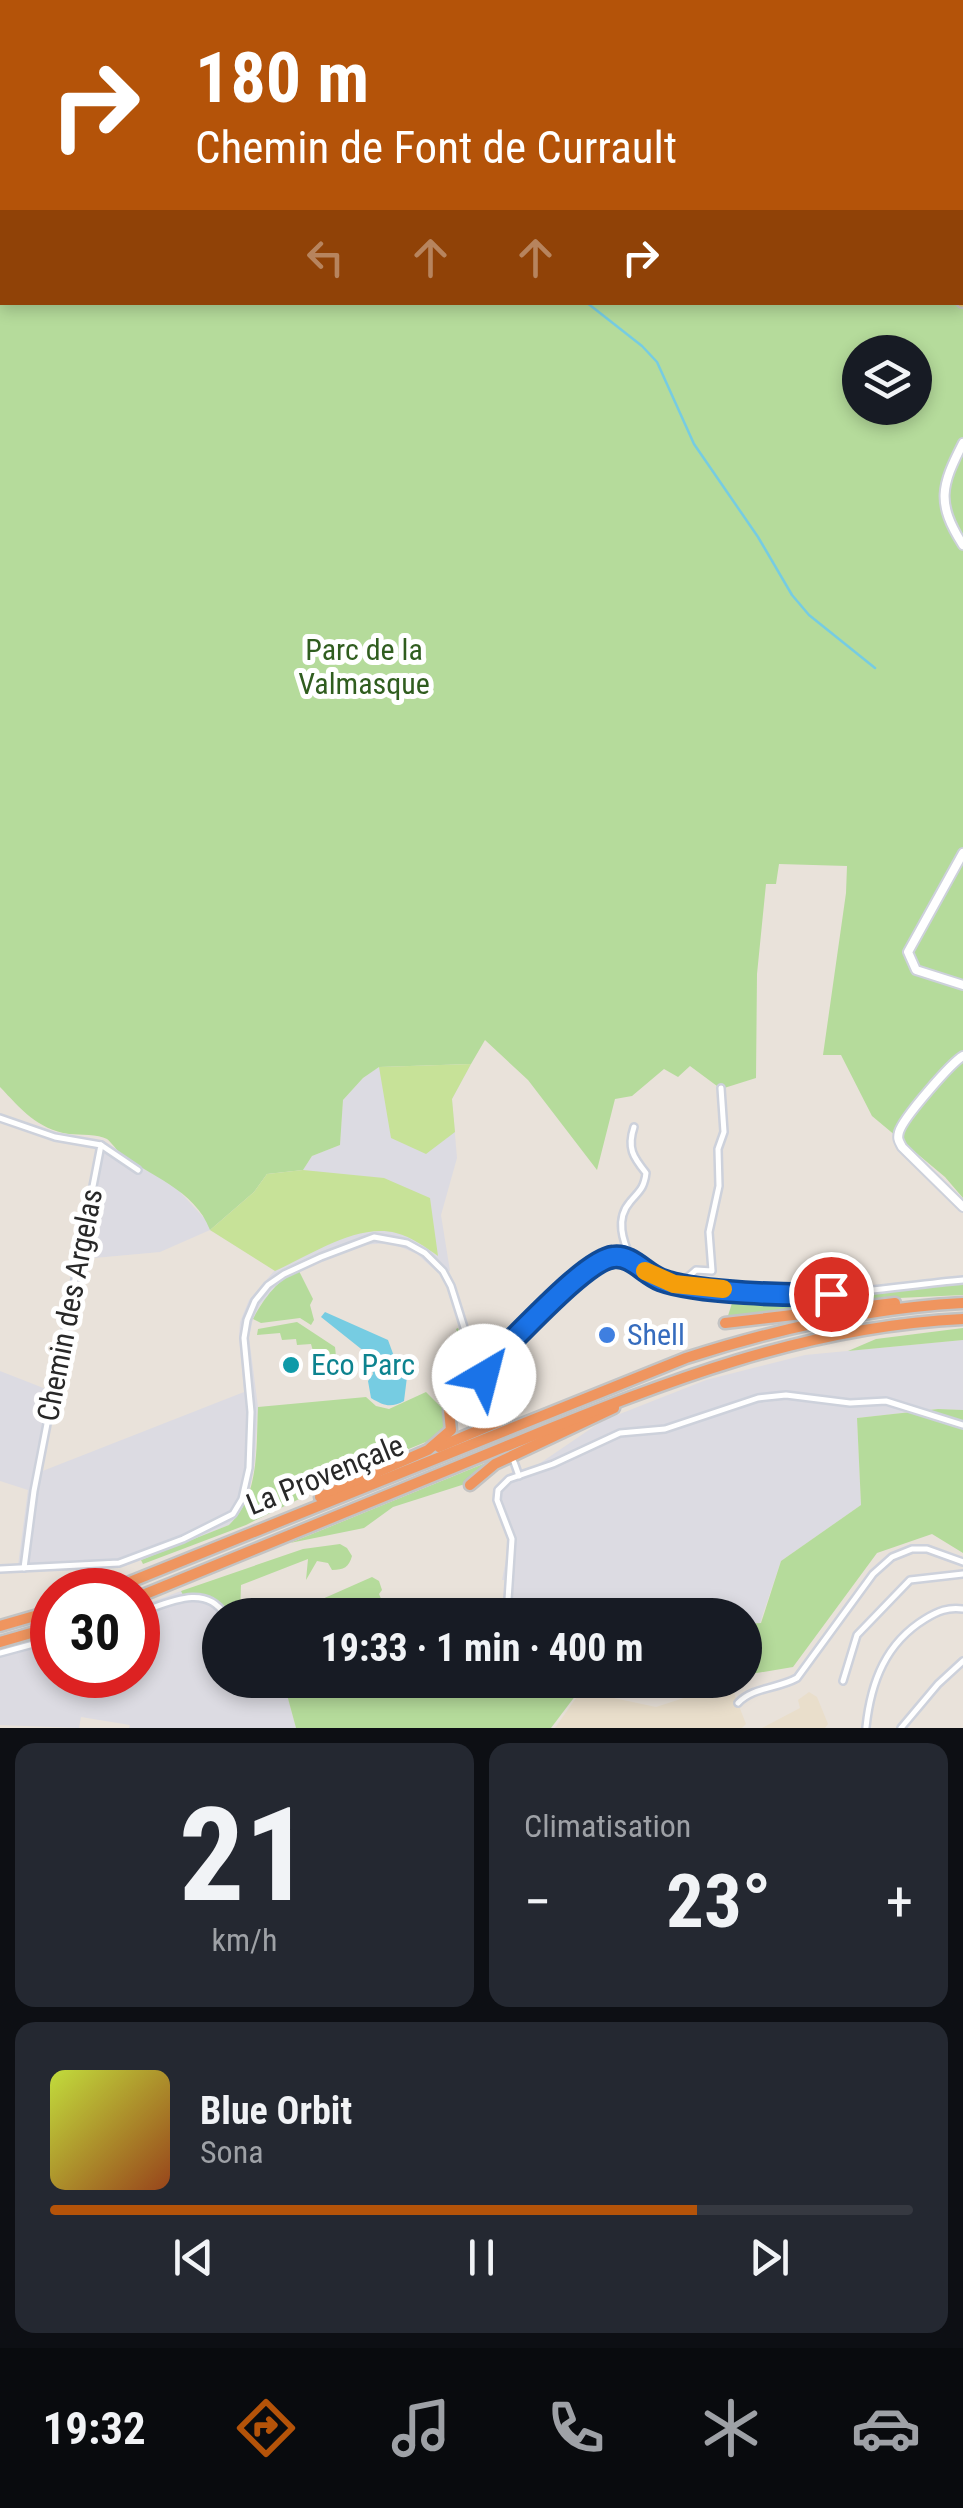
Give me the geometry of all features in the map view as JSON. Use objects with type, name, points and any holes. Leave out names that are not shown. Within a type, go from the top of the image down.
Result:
[{"type":"highway","name":"La Provençale","points":[[160,1569],[686,1358],[772,1332],[963,1303]]},
{"type":"highway","points":[[726,1323],[880,1304],[930,1305]]},
{"type":"highway","name":"La Provençale","points":[[160,1587],[658,1385],[800,1341],[896,1324],[963,1319]]},
{"type":"highway","points":[[470,1485],[495,1464],[658,1385]]},
{"type":"highway","points":[[428,1450],[451,1430],[449,1410]]},
{"type":"highway","points":[[246,1534],[291,1509],[495,1418]]},
{"type":"highway","points":[[160,1589],[202,1578]]},
{"type":"highway","points":[[0,1626],[30,1617]]},
{"type":"highway","points":[[0,1642],[30,1633]]},
{"type":"main road","points":[[963,443],[942,493],[945,511],[963,545]]},
{"type":"main road","points":[[963,854],[908,952],[916,970],[963,985]]},
{"type":"main road","points":[[963,1056],[923,1099],[898,1137],[902,1147],[963,1207]]},
{"type":"street","points":[[687,1286],[688,1278],[696,1270],[712,1271],[714,1264],[708,1246],[719,1186],[718,1149],[724,1132],[721,1088]]},
{"type":"street","name":"Chemin des Argelas","points":[[0,1118],[55,1137],[101,1145],[34,1490],[24,1568]]},
{"type":"street","points":[[632,1262],[621,1233],[622,1221],[627,1206],[644,1186],[646,1173],[630,1152],[634,1128]]},
{"type":"street","points":[[101,1145],[138,1170]]},
{"type":"street","points":[[0,1569],[119,1563],[183,1539],[233,1514],[242,1499],[249,1468],[251,1412],[244,1338],[255,1301],[284,1274],[374,1236],[407,1242],[443,1271],[467,1337],[488,1350],[506,1346],[594,1265],[613,1256],[632,1262],[662,1281],[687,1286],[827,1294],[963,1280]]},
{"type":"street","points":[[488,1350],[482,1391],[495,1418]]},
{"type":"street","points":[[508,1598],[512,1539],[497,1497],[506,1482],[620,1433],[665,1429],[758,1398],[786,1395],[850,1403],[886,1401],[963,1425]]},
{"type":"street","points":[[514,1462],[519,1476]]},
{"type":"street","points":[[738,1703],[746,1694],[782,1686],[796,1678],[874,1574],[892,1557],[912,1548],[927,1549],[963,1562]]},
{"type":"street","points":[[842,1681],[857,1635],[910,1580],[963,1574]]},
{"type":"street","points":[[160,1608],[204,1598]]},
{"type":"street","points":[[865,1728],[886,1654],[904,1632],[949,1607],[963,1609]]},
{"type":"street","points":[[0,1653],[30,1645]]},
{"type":"street","points":[[901,1728],[963,1661]]},
{"type":"shaded area","points":[[471,1064],[452,1099],[457,1158],[441,1215],[450,1271],[438,1273],[417,1254],[389,1243],[361,1245],[286,1276],[253,1319],[249,1337],[258,1407],[255,1459],[248,1498],[238,1516],[229,1525],[141,1560],[18,1565],[28,1490],[0,1481],[0,1371],[51,1391],[40,1472],[244,1392],[240,1322],[249,1300],[275,1270],[210,1230],[160,1252],[83,1259],[103,1149],[139,1160],[170,1181],[210,1229],[254,1192],[267,1174],[303,1170],[312,1156],[340,1145],[343,1100],[379,1067]]},
{"type":"shaded area","points":[[963,1340],[963,1410],[857,1418],[861,1505],[781,1561],[762,1617],[762,1598],[512,1598],[513,1580],[502,1580],[509,1544],[494,1503],[494,1491],[505,1477],[533,1468],[602,1421],[706,1380],[805,1355]]},
{"type":"shaded area","points":[[181,1591],[185,1597],[214,1598],[202,1598],[202,1698],[288,1698],[296,1728],[129,1728],[130,1725],[81,1717],[79,1728],[0,1725],[0,1655],[30,1645],[30,1698],[160,1698],[160,1599]]},
{"type":"shaded area","points":[[809,1692],[817,1697],[828,1724],[825,1728],[762,1728],[800,1708],[798,1700]]},
{"type":"shaded area","points":[[576,1698],[614,1698],[656,1707],[684,1698],[736,1698],[746,1724],[742,1728],[555,1728]]},
{"type":"green space","name":"Parc de la Valmasque","points":[[0,305],[963,305],[963,1198],[945,1177],[872,1116],[841,1055],[823,1055],[847,866],[779,864],[776,884],[766,884],[757,974],[756,1078],[721,1089],[690,1066],[678,1077],[664,1069],[632,1096],[615,1099],[597,1170],[528,1080],[485,1040],[471,1064],[379,1067],[363,1078],[343,1100],[340,1145],[312,1156],[303,1170],[267,1174],[254,1192],[210,1230],[194,1204],[130,1160],[107,1139],[48,1128],[30,1117],[0,1087]]},
{"type":"green space","points":[[471,1064],[452,1099],[455,1132],[426,1154],[391,1138],[379,1067]]},
{"type":"green space","points":[[303,1170],[384,1178],[430,1198],[438,1256],[402,1235],[366,1232],[334,1242],[275,1271],[210,1230],[254,1192],[267,1174]]},
{"type":"green space","points":[[299,1271],[313,1299],[311,1325],[300,1318],[261,1323],[253,1319],[278,1284]]},
{"type":"green space","points":[[963,1283],[963,1295],[877,1299],[727,1319],[732,1303],[740,1303],[742,1294],[845,1295]]},
{"type":"green space","points":[[297,1322],[335,1347],[337,1365],[328,1364],[326,1349],[313,1351],[311,1344],[282,1340],[280,1333],[257,1335],[258,1329]]},
{"type":"green space","points":[[458,1328],[481,1360],[479,1394],[489,1416],[496,1412],[486,1388],[488,1375],[500,1357],[514,1347],[492,1380],[502,1413],[485,1421],[474,1422],[459,1412],[474,1379]]},
{"type":"green space","points":[[963,1328],[963,1340],[848,1351],[876,1339]]},
{"type":"green space","points":[[426,1392],[446,1412],[449,1426],[438,1437],[367,1466],[246,1525],[143,1564],[141,1560],[229,1525],[239,1513],[254,1470],[258,1407],[366,1397],[376,1406],[389,1409]]},
{"type":"green space","points":[[963,1410],[963,1553],[932,1534],[877,1553],[793,1667],[762,1672],[762,1620],[781,1561],[861,1505],[857,1418]]},
{"type":"green space","points":[[483,1464],[465,1484],[393,1507],[364,1528],[290,1543]]},
{"type":"green space","points":[[340,1544],[352,1556],[348,1565],[332,1570],[328,1563],[317,1561],[306,1580],[308,1559],[241,1585],[241,1598],[184,1597],[181,1591],[303,1549]]},
{"type":"green space","points":[[372,1577],[379,1581],[382,1590],[381,1598],[325,1598]]},
{"type":"green space","points":[[288,1698],[574,1698],[551,1728],[296,1728]]},
{"type":"water","points":[[325,1312],[388,1340],[399,1370],[407,1377],[404,1401],[388,1405],[371,1398],[370,1356],[321,1317]]},
{"type":"waterway","points":[[590,305],[657,362],[694,444],[758,537],[792,595],[809,615],[875,668]]},
{"type":"slow traffic","points":[[645,1271],[674,1284],[723,1289]]},
{"type":"place","name":"Shell","points":[[607,1335]]},
{"type":"place","name":"Eco Parc","points":[[291,1365]]},
{"type":"route","points":[[484,1376],[488,1350],[506,1346],[594,1265],[613,1256],[623,1257],[650,1276],[677,1284],[782,1294],[831,1294]]}]
